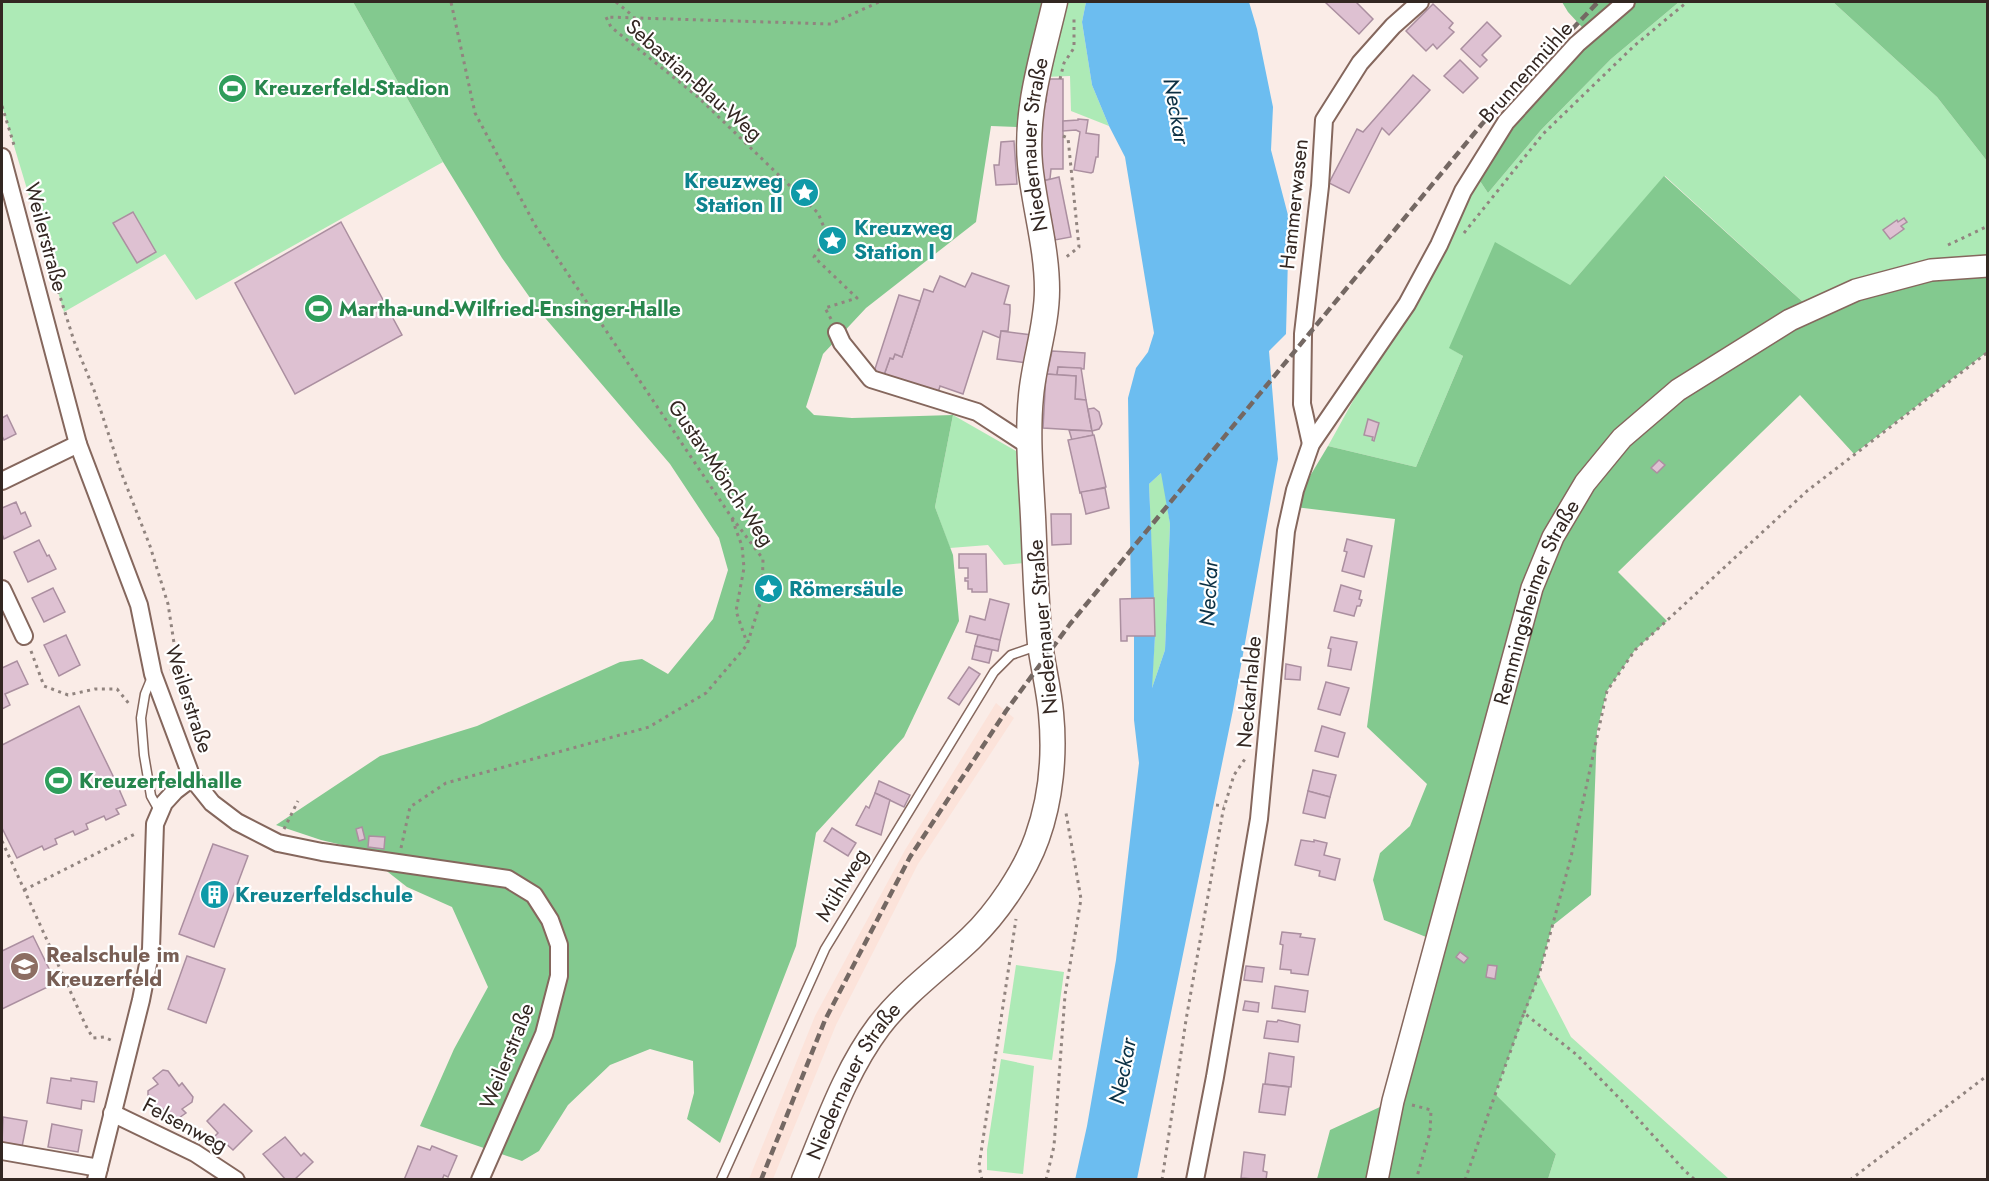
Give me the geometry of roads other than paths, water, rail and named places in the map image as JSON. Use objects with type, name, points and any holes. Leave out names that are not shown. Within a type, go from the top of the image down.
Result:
[{"type":"main road","name":"Niedernauer Straße","points":[[804,1179],[847,1079],[862,1052],[881,1024],[914,989],[974,936],[997,907],[1023,869],[1037,838],[1047,800],[1052,760],[1051,713],[1040,645],[1029,446],[1031,394],[1047,291],[1042,235],[1030,162],[1031,108],[1065,7]]},
{"type":"street","name":"Hammerwasen","points":[[1311,444],[1302,404],[1303,334],[1320,186],[1324,120],[1360,63],[1393,26],[1420,2]]},
{"type":"street","name":"Brunnenmühle","points":[[1439,245],[1463,191],[1506,122],[1577,44],[1626,2]]},
{"type":"street","name":"Weilerstraße","points":[[2,157],[78,444],[139,605],[153,674],[192,778],[212,803],[237,822],[278,843],[322,852],[508,879],[534,895],[550,920],[559,945],[559,976],[544,1034],[480,1179]]},
{"type":"street","name":"Neckarhalde","points":[[1195,1179],[1253,854],[1265,762],[1286,531],[1295,489],[1311,444],[1407,304],[1439,245]]},
{"type":"street","name":"Remmingsheimer Straße","points":[[1377,1179],[1393,1101],[1532,588],[1553,537],[1585,483],[1622,438],[1678,390],[1790,320],[1856,290],[1931,270],[1988,266]]},
{"type":"street","points":[[837,332],[872,379],[977,411],[1029,446]]},
{"type":"street","points":[[2,481],[78,444]]},
{"type":"street","points":[[2,589],[24,636]]},
{"type":"street","points":[[2,1150],[97,1174],[151,950],[158,818],[164,803],[192,778]]},
{"type":"street","name":"Felsenweg","points":[[112,1113],[195,1154],[236,1179]]},
{"type":"lane","name":"Mühlweg","points":[[721,1179],[825,949],[994,672],[1011,655],[1040,645]]},
{"type":"lane","points":[[153,674],[145,694],[141,718],[151,796],[158,818]]},
{"type":"water","name":"Neckar","points":[[1086,2],[1249,2],[1273,107],[1271,150],[1289,219],[1286,334],[1269,351],[1278,459],[1233,710],[1137,1179],[1075,1180],[1087,1126],[1116,960],[1139,763],[1134,720],[1134,636],[1155,636],[1152,688],[1165,650],[1170,524],[1161,473],[1149,484],[1154,598],[1131,599],[1128,398],[1136,368],[1148,352],[1154,333],[1125,157],[1092,85],[1082,22]]},
{"type":"railway","points":[[761,1180],[825,1020],[910,857],[1006,711],[1070,624],[1482,124],[1598,2]]},
{"type":"place","name":"Kreuzerfeld-Stadion","points":[[233,88]]},
{"type":"place","name":"Kreuzweg Station II","points":[[804,193]]},
{"type":"place","name":"Kreuzweg Station I","points":[[833,240]]},
{"type":"place","name":"Martha-und-Wilfried-Ensinger-Halle","points":[[318,309]]},
{"type":"place","name":"Römersäule","points":[[768,589]]},
{"type":"place","name":"Kreuzerfeldhalle","points":[[58,781]]},
{"type":"place","name":"Kreuzerfeldschule","points":[[214,895]]},
{"type":"place","name":"Realschule im Kreuzerfeld","points":[[25,967]]}]
